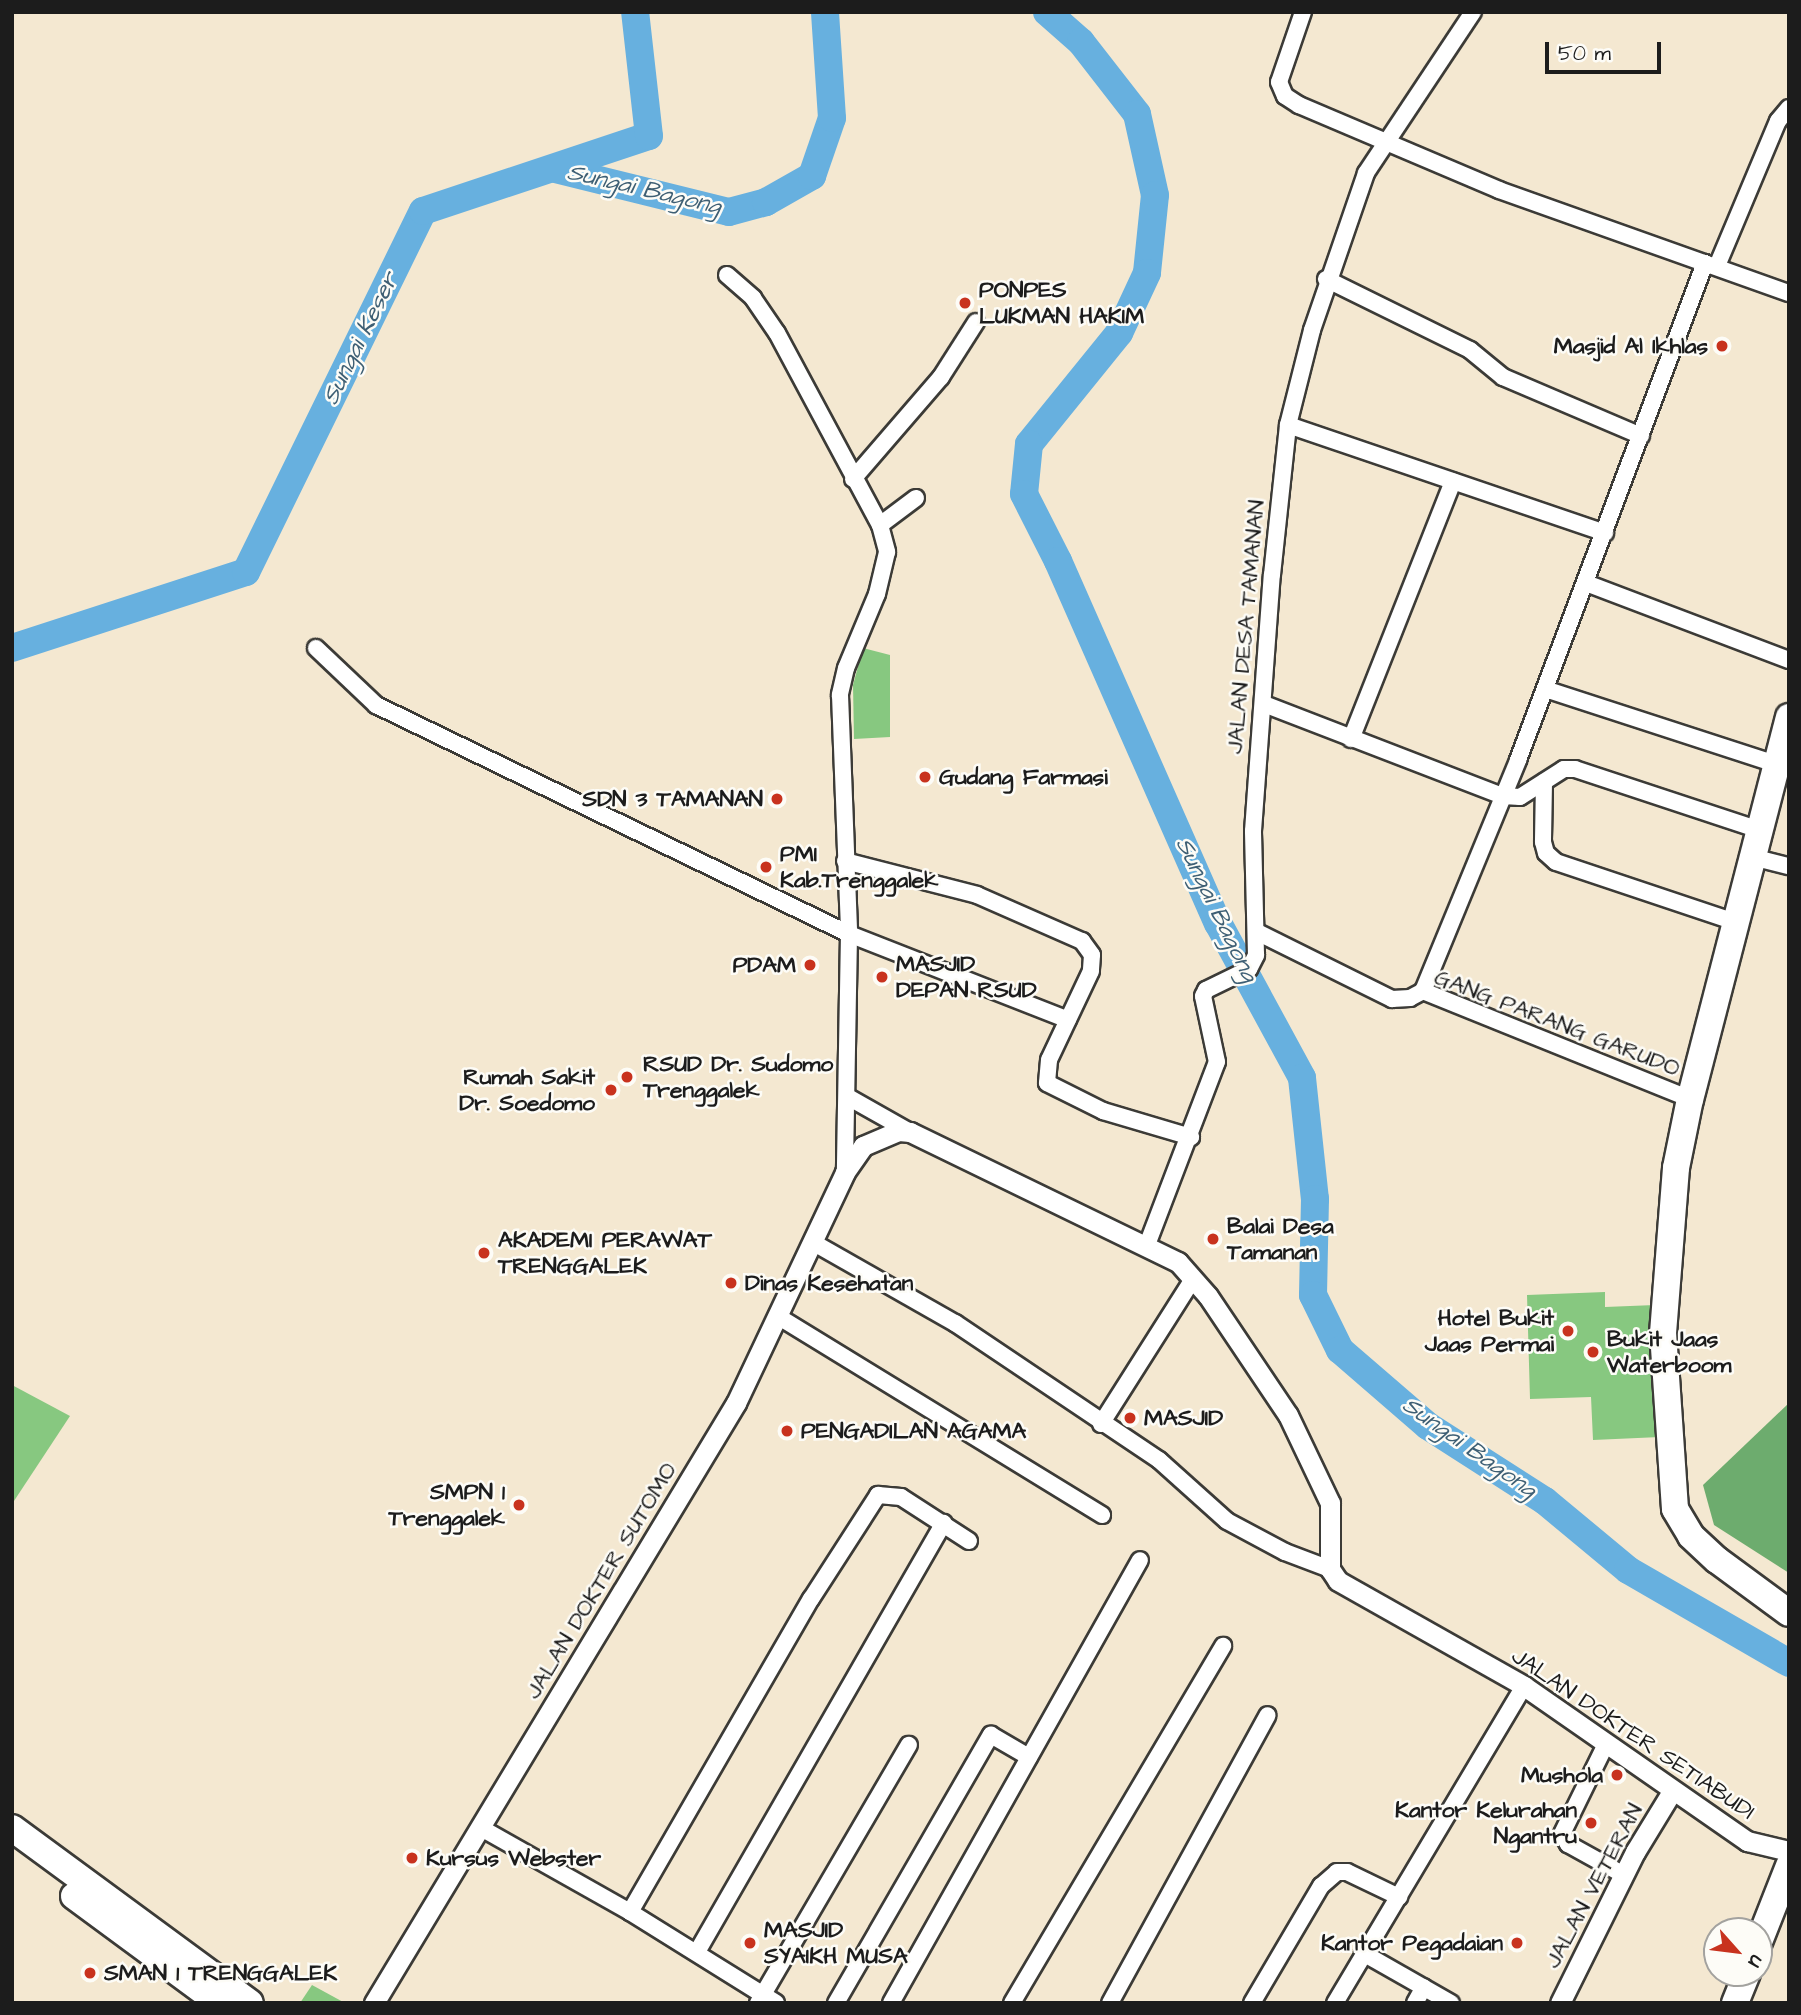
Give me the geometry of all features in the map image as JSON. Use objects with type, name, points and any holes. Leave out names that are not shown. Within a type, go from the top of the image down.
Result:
[{"type":"highway","points":[[1789,717],[1690,1099],[1676,1168],[1663,1333],[1675,1510],[1691,1536],[1717,1560],[1789,1613]]},
{"type":"highway","points":[[20,1844],[193,1972],[250,2003]]},
{"type":"highway","points":[[1769,1917],[1789,1866]]},
{"type":"highway","points":[[193,1972],[219,2003]]},
{"type":"street","points":[[1303,12],[1281,64],[1281,90],[1299,105],[1499,190],[1789,293]]},
{"type":"street","name":"JALAN DESA TAMANAN","points":[[1147,1245],[1191,1137],[1217,1062],[1214,1035],[1202,1003],[1206,990],[1249,969],[1256,955],[1253,831],[1287,425],[1326,279],[1366,173],[1473,12]]},
{"type":"street","points":[[1423,991],[1545,690],[1640,436],[1711,265],[1778,121],[1789,107]]},
{"type":"street","points":[[727,275],[753,298],[777,333],[880,525],[887,552],[885,569],[846,668],[840,695],[849,934],[845,1172]]},
{"type":"street","points":[[1326,279],[1470,351],[1503,377],[1640,436]]},
{"type":"street","points":[[853,479],[941,377],[976,322]]},
{"type":"street","points":[[1287,425],[1605,533]]},
{"type":"street","points":[[1351,739],[1453,482]]},
{"type":"street","points":[[880,525],[916,498]]},
{"type":"street","points":[[1586,583],[1789,660]]},
{"type":"street","points":[[316,648],[376,705],[849,934],[1068,1020]]},
{"type":"street","points":[[1545,690],[1776,764]]},
{"type":"street","points":[[1264,704],[1503,796],[1520,797],[1564,769],[1575,769],[1759,830]]},
{"type":"street","points":[[1544,782],[1543,842],[1546,853],[1556,862],[1735,922]]},
{"type":"street","points":[[1752,857],[1789,866]]},
{"type":"street","points":[[845,861],[976,895],[1082,941],[1092,962],[1046,1068],[1051,1087],[1102,1111],[1191,1137]]},
{"type":"street","name":"GANG PARANG GARUDO","points":[[1256,932],[1392,999],[1410,998],[1423,991],[1690,1099]]},
{"type":"street","points":[[814,1243],[955,1323],[1101,1424],[1159,1460],[1227,1521],[1292,1556],[1330,1569],[1330,1503],[1288,1415],[1193,1279],[1178,1262],[911,1132],[848,1097]]},
{"type":"street","name":"JALAN DOKTER SUTOMO","points":[[374,2003],[736,1403],[814,1243],[845,1172],[863,1146],[879,1136],[911,1132]]},
{"type":"street","points":[[1101,1424],[1193,1279]]},
{"type":"street","points":[[779,1317],[1102,1515]]},
{"type":"street","points":[[630,1912],[867,1507],[878,1495],[892,1493],[969,1541]]},
{"type":"street","points":[[697,1952],[944,1524]]},
{"type":"street","points":[[891,2003],[1140,1560]]},
{"type":"street","name":"JALAN DOKTER SETIABUDI","points":[[1330,1569],[1338,1581],[1524,1686],[1671,1793],[1747,1841],[1789,1851]]},
{"type":"street","points":[[1012,2003],[1223,1646]]},
{"type":"street","points":[[1335,2003],[1524,1686]]},
{"type":"street","points":[[1110,2003],[1268,1715]]},
{"type":"street","points":[[836,2003],[991,1735],[1029,1757]]},
{"type":"street","points":[[1606,1744],[1562,1834],[1567,1844],[1624,1875]]},
{"type":"street","points":[[481,1828],[697,1952],[766,2000],[909,1745]]},
{"type":"street","name":"JALAN VETERAN","points":[[1560,2003],[1624,1875],[1671,1793]]},
{"type":"street","points":[[1252,2003],[1321,1886],[1337,1872],[1347,1871],[1399,1897]]},
{"type":"street","points":[[1363,1953],[1451,2003]]},
{"type":"street","points":[[1415,2003],[1424,1987]]},
{"type":"green space","points":[[863,648],[890,655],[890,737],[854,739],[853,685]]},
{"type":"green space","name":"Bukit Jaas Waterboom","points":[[1605,1292],[1605,1307],[1655,1305],[1660,1437],[1593,1440],[1591,1397],[1530,1399],[1527,1295]]},
{"type":"green space","points":[[12,1385],[70,1416],[12,1504]]},
{"type":"green space","points":[[1789,1403],[1789,1573],[1714,1525],[1703,1485]]},
{"type":"green space","points":[[312,1985],[345,2003],[300,2003]]},
{"type":"waterway","name":"Sungai Keser","points":[[12,648],[246,572],[423,211],[649,136],[635,12]]},
{"type":"waterway","name":"Sungai Bagong","points":[[555,169],[729,212],[766,202],[812,176],[832,118],[825,12]]},
{"type":"waterway","name":"Sungai Bagong","points":[[1047,12],[1081,42],[1137,114],[1155,195],[1147,273],[1119,333],[1029,444],[1024,494],[1058,561],[1218,923],[1302,1078],[1315,1199],[1313,1295],[1340,1350],[1428,1426],[1545,1501],[1628,1570],[1789,1663]]},
{"type":"place","name":"PONPES LUKMAN HAKIM","points":[[965,303]]},
{"type":"place","name":"Masjid Al Ikhlas","points":[[1722,346]]},
{"type":"place","name":"Gudang Farmasi","points":[[925,777]]},
{"type":"place","name":"SDN 3 TAMANAN","points":[[777,799]]},
{"type":"place","name":"PMI Kab.Trenggalek","points":[[766,867]]},
{"type":"place","name":"PDAM","points":[[810,965]]},
{"type":"place","name":"MASJID DEPAN RSUD","points":[[882,977]]},
{"type":"place","name":"RSUD Dr. Sudomo Trenggalek","points":[[627,1077]]},
{"type":"place","name":"Rumah Sakit Dr. Soedomo","points":[[611,1090]]},
{"type":"place","name":"Balai Desa Tamanan","points":[[1213,1239]]},
{"type":"place","name":"AKADEMI PERAWAT TRENGGALEK","points":[[484,1253]]},
{"type":"place","name":"Dinas Kesehatan","points":[[731,1283]]},
{"type":"place","name":"Hotel Bukit Jaas Permai","points":[[1568,1331]]},
{"type":"place","name":"Bukit Jaas Waterboom","points":[[1593,1352]]},
{"type":"place","name":"MASJID","points":[[1130,1418]]},
{"type":"place","name":"PENGADILAN AGAMA","points":[[787,1431]]},
{"type":"place","name":"SMPN 1 Trenggalek","points":[[519,1505]]},
{"type":"place","name":"Mushola","points":[[1617,1775]]},
{"type":"place","name":"Kantor Kelurahan Ngantru","points":[[1591,1823]]},
{"type":"place","name":"Kursus Webster","points":[[412,1858]]},
{"type":"place","name":"MASJID SYAIKH MUSA","points":[[750,1943]]},
{"type":"place","name":"Kantor Pegadaian","points":[[1517,1943]]},
{"type":"place","name":"SMAN 1 TRENGGALEK","points":[[90,1973]]}]
